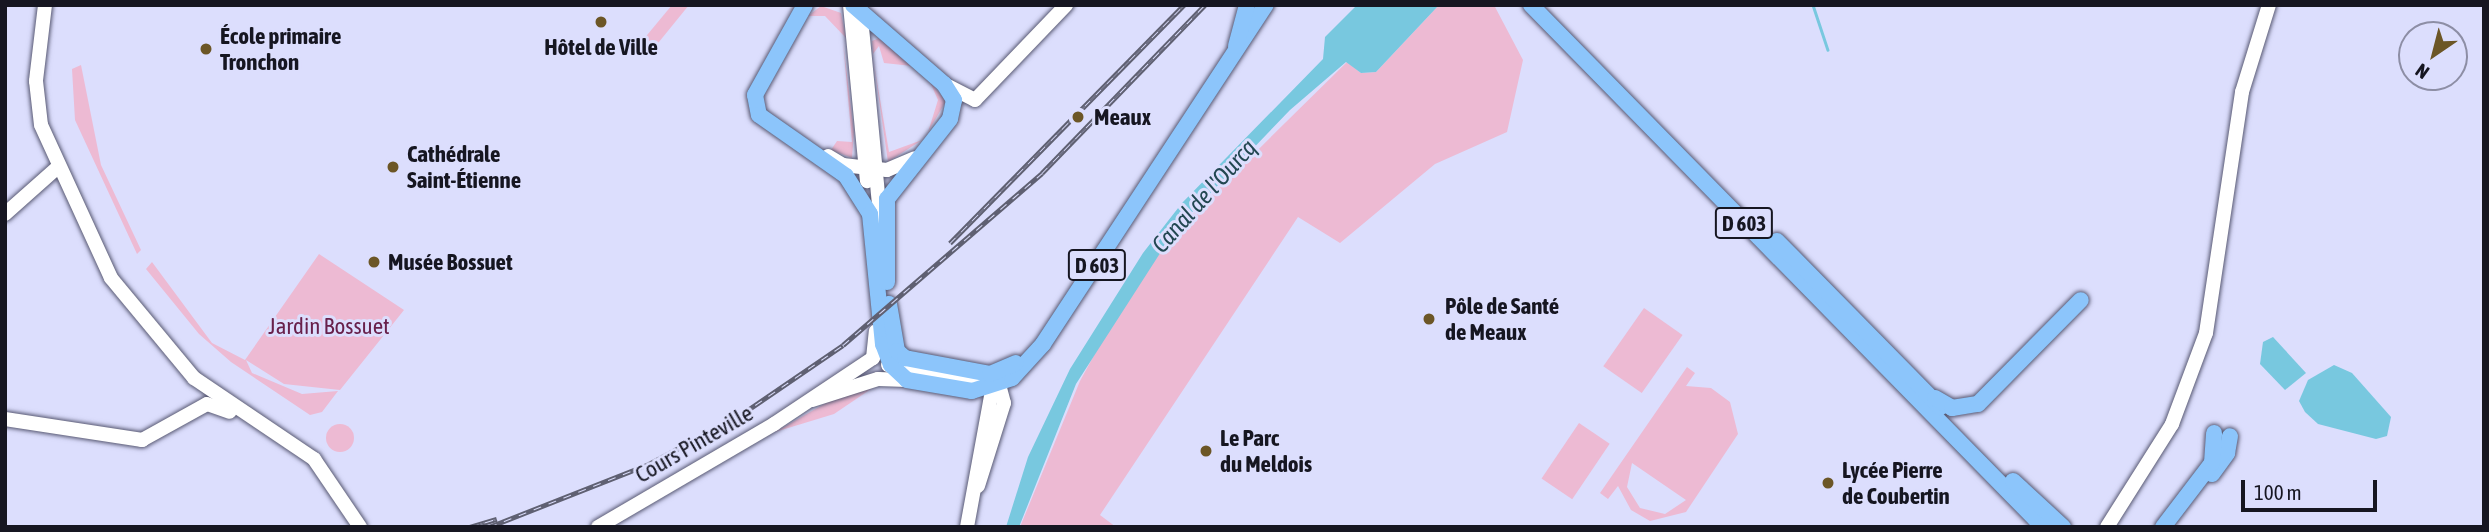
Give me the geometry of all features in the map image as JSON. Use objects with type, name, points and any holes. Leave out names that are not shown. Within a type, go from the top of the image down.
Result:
[{"type":"main road","points":[[45,5],[36,95],[58,167],[117,286],[194,378],[259,425],[314,459],[360,527]]},
{"type":"main road","points":[[859,9],[944,84],[975,100],[1066,5]]},
{"type":"main road","name":"D 603","points":[[1028,362],[1160,171],[1236,48],[1277,5]]},
{"type":"main road","name":"D 603","points":[[1531,5],[2043,527]]},
{"type":"main road","name":"D 603","points":[[1544,5],[2057,527]]},
{"type":"main road","points":[[2106,527],[2172,424],[2206,333],[2242,92],[2269,5]]},
{"type":"main road","points":[[806,6],[755,95],[759,115],[846,176],[870,214]]},
{"type":"main road","points":[[1221,88],[1257,7]]},
{"type":"main road","points":[[1236,48],[1257,7]]},
{"type":"main road","name":"D 603","points":[[1254,31],[1257,7]]},
{"type":"main road","points":[[859,9],[880,265]]},
{"type":"main road","points":[[1160,171],[1221,88],[1254,31]]},
{"type":"main road","points":[[865,362],[877,346],[870,276],[891,250],[887,199],[915,158],[953,112],[944,84]]},
{"type":"main road","points":[[774,128],[843,165],[894,170],[915,158]]},
{"type":"main road","points":[[5,214],[58,167]]},
{"type":"main road","points":[[871,169],[870,214],[896,360],[907,380],[972,391],[1028,362]]},
{"type":"main road","points":[[1920,385],[1952,408],[1978,404],[2081,300]]},
{"type":"main road","points":[[865,362],[896,360],[995,379]]},
{"type":"main road","name":"Cours Pinteville","points":[[598,527],[817,399],[896,360]]},
{"type":"main road","name":"Cours Pinteville","points":[[817,399],[865,362]]},
{"type":"main road","points":[[973,497],[1002,412],[1028,362]]},
{"type":"main road","name":"Cours Pinteville","points":[[817,399],[878,379],[907,380]]},
{"type":"main road","points":[[995,379],[1002,412]]},
{"type":"main road","points":[[967,527],[985,416],[995,379]]},
{"type":"main road","points":[[972,391],[985,416]]},
{"type":"main road","points":[[5,419],[142,440],[207,404],[259,425]]},
{"type":"main road","points":[[2163,527],[2212,463],[2222,435],[2227,453],[2172,527]]},
{"type":"main road","points":[[2013,481],[2063,527]]},
{"type":"green space","points":[[672,5],[689,5],[650,53],[638,46]]},
{"type":"green space","points":[[1439,5],[1494,5],[1523,60],[1507,132],[1435,164],[1340,243],[1298,217],[1100,515],[1116,527],[1020,527],[1080,381],[1146,260],[1347,62],[1361,73],[1376,72]]},
{"type":"green space","points":[[821,6],[841,13],[846,38],[825,16],[808,16]]},
{"type":"green space","points":[[879,38],[912,66],[884,63],[879,46],[873,54],[872,41]]},
{"type":"green space","points":[[843,42],[854,132],[852,158],[831,150],[837,141],[852,142]]},
{"type":"green space","points":[[873,58],[889,152],[922,140],[888,162]]},
{"type":"green space","points":[[81,65],[101,165],[141,250],[137,254],[75,120],[72,69]]},
{"type":"green space","points":[[930,82],[946,101],[928,132],[938,100]]},
{"type":"green space","name":"Jardin Bossuet","points":[[319,254],[404,310],[340,390],[284,384],[246,360],[252,373],[302,394],[338,391],[322,412],[310,415],[231,362],[199,334],[146,269],[152,262],[212,343],[245,360]]},
{"type":"green space","points":[[1644,308],[1683,335],[1642,393],[1603,366]]},
{"type":"green space","points":[[1687,367],[1695,373],[1686,386],[1711,388],[1730,402],[1738,434],[1686,512],[1650,521],[1631,510],[1618,486],[1608,499],[1600,493]],"holes":[[[1632,463],[1686,500],[1665,514],[1640,508],[1627,487]]]},
{"type":"green space","points":[[871,389],[834,414],[775,432],[840,395]]},
{"type":"green space","points":[[1579,423],[1610,444],[1572,499],[1542,479]]},
{"type":"green space","points":[[340,424],[350,428],[354,438],[350,448],[340,452],[330,448],[326,438],[330,428]]},
{"type":"water","name":"Canal de l'Ourcq","points":[[1357,5],[1439,5],[1376,72],[1361,73],[1346,62],[1290,110],[1175,230],[1076,384],[1019,527],[1006,527],[1028,457],[1070,369],[1143,253],[1182,203],[1323,59],[1325,37]]},
{"type":"water","points":[[2273,337],[2306,373],[2285,390],[2260,364],[2263,342]]},
{"type":"water","points":[[2334,365],[2352,373],[2391,417],[2387,436],[2376,439],[2318,424],[2305,412],[2299,401],[2308,380]]},
{"type":"waterway","points":[[1813,5],[1828,50]]},
{"type":"railway","points":[[950,243],[1184,5]]},
{"type":"railway","points":[[489,527],[649,464],[742,414],[843,345],[1042,173],[1205,5]]},
{"type":"railway","points":[[470,527],[497,519]]},
{"type":"place","name":"Hôtel de Ville","points":[[601,22]]},
{"type":"place","name":"École primaire Tronchon","points":[[206,49]]},
{"type":"place","name":"Meaux","points":[[1078,117]]},
{"type":"place","name":"Cathédrale Saint-Étienne","points":[[393,167]]},
{"type":"place","name":"Musée Bossuet","points":[[374,262]]},
{"type":"place","name":"Pôle de Santé de Meaux","points":[[1429,319]]},
{"type":"place","name":"Le Parc du Meldois","points":[[1206,451]]},
{"type":"place","name":"Lycée Pierre de Coubertin","points":[[1828,483]]}]
